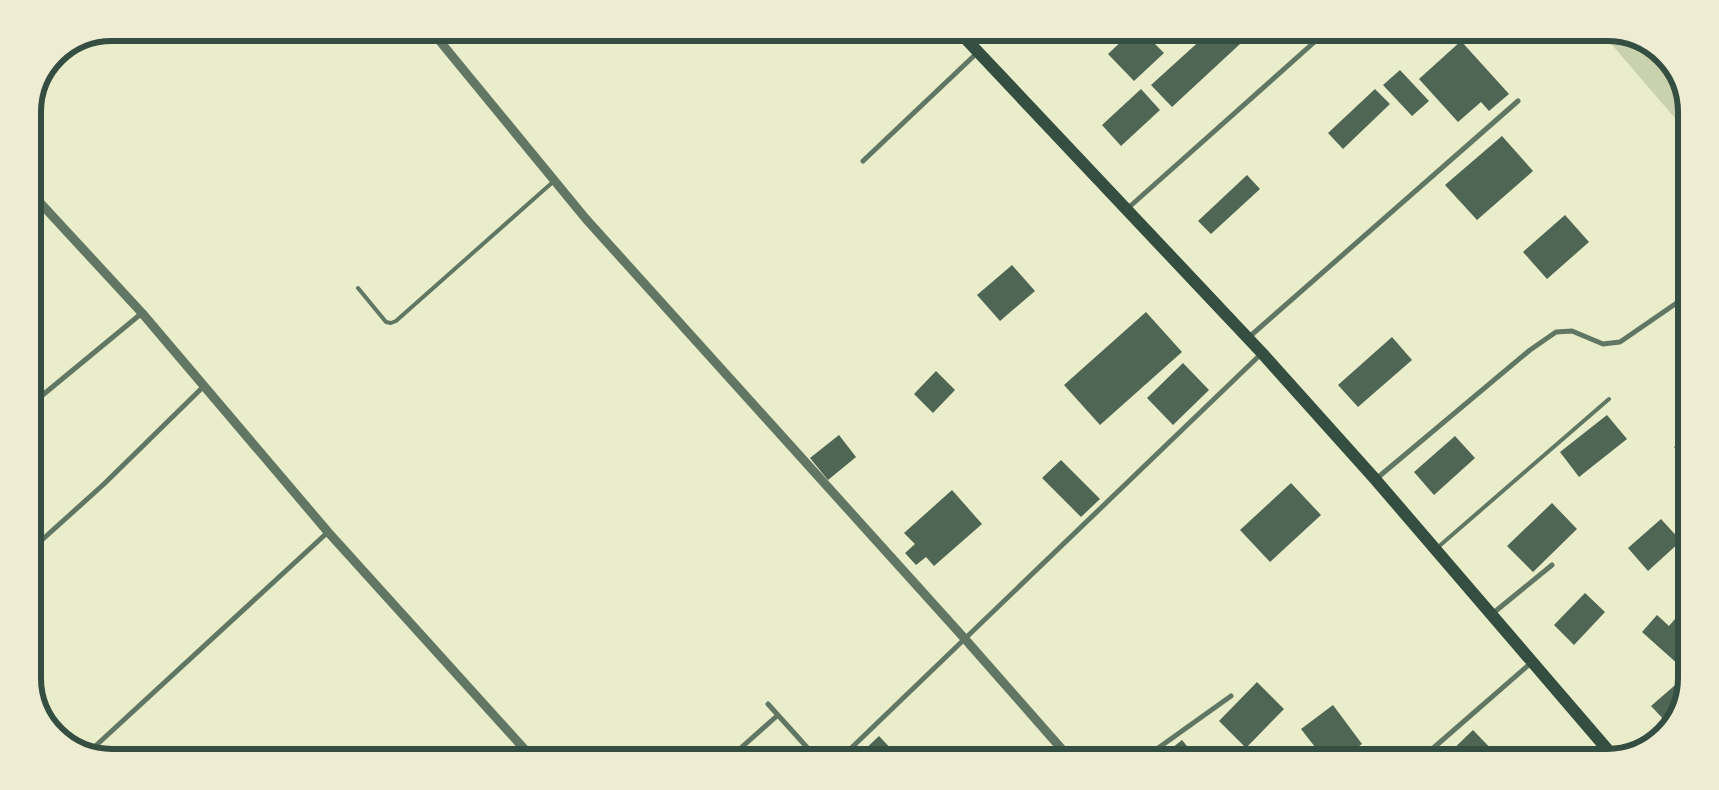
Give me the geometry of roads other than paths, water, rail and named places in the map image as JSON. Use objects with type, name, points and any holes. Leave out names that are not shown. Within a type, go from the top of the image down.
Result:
[{"type":"main road","points":[[968,41],[1262,353],[1436,549],[1607,749]]},
{"type":"street","points":[[440,41],[586,219],[1062,749]]},
{"type":"street","points":[[1127,210],[1316,41]]},
{"type":"street","points":[[863,160],[978,52]]},
{"type":"street","points":[[1248,338],[1518,101]]},
{"type":"street","points":[[41,204],[142,313],[328,532],[524,749]]},
{"type":"street","points":[[1375,479],[1530,350],[1556,332],[1572,331],[1603,344],[1620,342],[1678,302]]},
{"type":"street","points":[[41,396],[142,313]]},
{"type":"street","points":[[850,749],[1262,353]]},
{"type":"street","points":[[41,541],[104,484],[204,386]]},
{"type":"street","points":[[95,746],[328,532]]},
{"type":"street","points":[[1491,614],[1552,565]]},
{"type":"street","points":[[1432,749],[1532,662]]},
{"type":"street","points":[[1158,749],[1231,696]]},
{"type":"street","points":[[768,704],[809,749]]},
{"type":"street","points":[[740,749],[778,715]]},
{"type":"lane","points":[[358,288],[386,322],[396,321],[554,181]]},
{"type":"lane","points":[[1436,549],[1610,399]]}]
